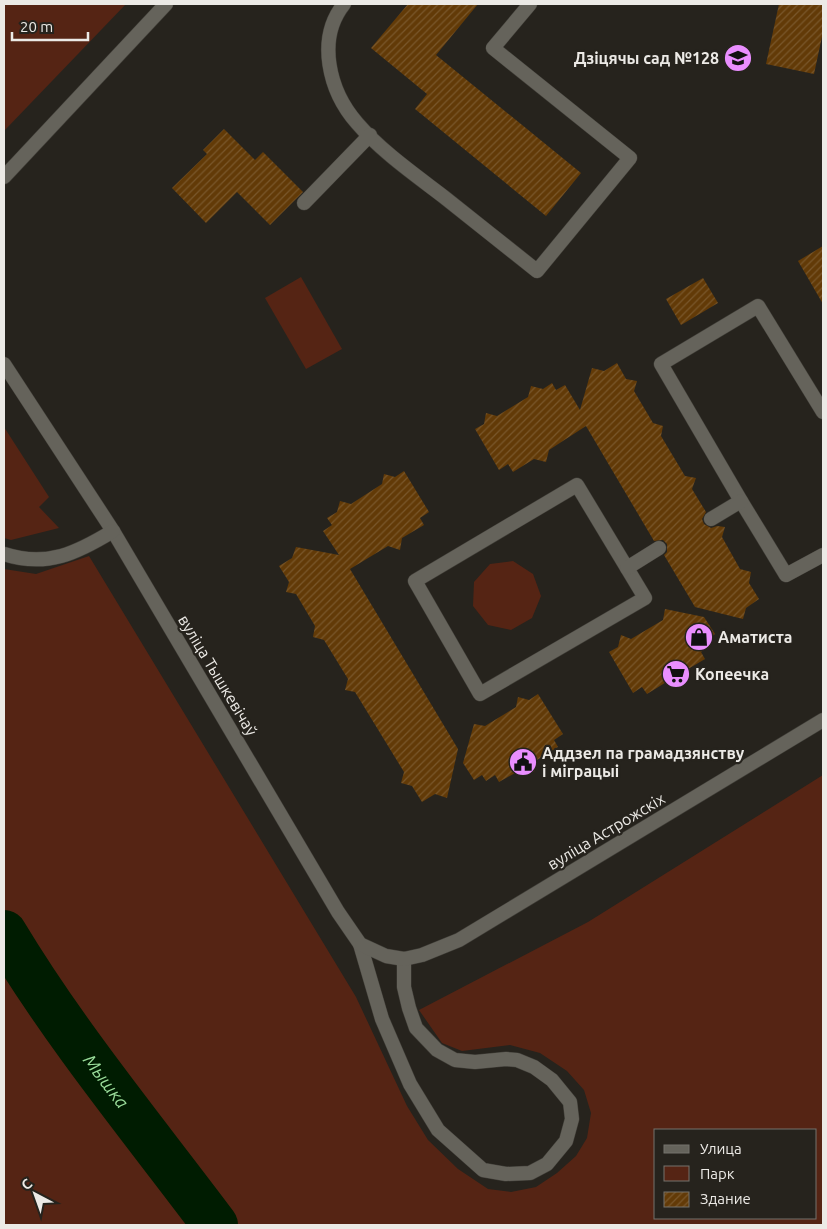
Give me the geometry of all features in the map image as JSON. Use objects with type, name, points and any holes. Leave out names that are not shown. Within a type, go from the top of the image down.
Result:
[{"type":"street","points":[[4,177],[166,4]]},
{"type":"street","points":[[344,4],[334,19],[329,36],[328,57],[330,74],[346,108],[356,123],[391,156],[537,271],[630,158],[493,48],[530,4]]},
{"type":"street","points":[[304,204],[370,135]]},
{"type":"street","points":[[823,412],[758,306],[661,364],[740,501],[786,575],[823,555]]},
{"type":"street","name":"вуліца Тышкевічаў","points":[[4,364],[113,531],[338,912],[360,944]]},
{"type":"street","points":[[577,485],[627,568],[646,598],[480,694],[415,581],[577,485]]},
{"type":"street","points":[[710,519],[740,501]]},
{"type":"street","points":[[4,554],[32,560],[54,558],[86,548],[113,531]]},
{"type":"street","points":[[627,568],[659,548]]},
{"type":"street","name":"вуліца Астрожскіх","points":[[404,959],[430,952],[459,940],[823,720]]},
{"type":"street","points":[[360,944],[386,956],[404,959],[404,987],[416,1028],[437,1050],[455,1060],[475,1062],[506,1059],[517,1060],[534,1067],[552,1080],[570,1102],[572,1119],[566,1141],[547,1164],[530,1173],[506,1174],[483,1170],[438,1130],[410,1084],[382,1019],[360,944]]},
{"type":"green space","points":[[4,4],[126,4],[4,131]]},
{"type":"green space","points":[[301,277],[342,349],[306,369],[265,298]]},
{"type":"green space","points":[[4,427],[49,497],[39,507],[59,528],[11,540],[4,538]]},
{"type":"green space","points":[[89,556],[356,997],[407,1106],[428,1140],[458,1169],[488,1189],[511,1192],[536,1187],[557,1173],[576,1156],[587,1138],[591,1113],[584,1090],[567,1071],[540,1053],[510,1045],[462,1051],[442,1043],[419,1010],[588,922],[823,775],[823,1225],[4,1225],[4,569],[36,574]]},
{"type":"green space","points":[[513,561],[533,574],[541,596],[532,618],[511,630],[488,625],[473,606],[474,582],[490,564]]},
{"type":"building","points":[[408,4],[478,4],[436,55],[581,173],[546,216],[415,109],[427,94],[371,48]]},
{"type":"building","points":[[779,4],[823,4],[823,32],[814,74],[766,64]]},
{"type":"building","points":[[224,129],[255,160],[263,152],[303,192],[270,225],[237,192],[206,223],[172,188],[207,154],[203,150]]},
{"type":"building","points":[[823,246],[823,304],[798,261]]},
{"type":"building","points":[[703,278],[718,303],[681,325],[666,299]]},
{"type":"building","points":[[617,363],[626,379],[637,381],[634,391],[653,423],[663,426],[661,436],[685,476],[696,478],[692,489],[706,512],[702,519],[704,524],[711,528],[717,526],[725,527],[722,537],[740,569],[751,572],[749,583],[759,599],[746,608],[743,619],[695,607],[664,555],[667,552],[667,544],[663,540],[654,541],[586,426],[549,450],[546,462],[534,459],[513,472],[508,464],[499,470],[475,429],[484,424],[486,413],[497,416],[528,397],[531,386],[543,389],[552,383],[556,390],[565,385],[580,410],[592,368],[604,371]]},
{"type":"building","points":[[404,471],[429,512],[420,518],[424,525],[402,538],[400,550],[388,546],[350,569],[458,749],[447,798],[435,794],[422,802],[412,786],[401,783],[404,772],[355,692],[345,690],[348,679],[324,640],[313,637],[315,626],[296,594],[286,592],[289,582],[279,566],[292,558],[296,547],[339,555],[323,531],[332,525],[327,518],[337,512],[340,501],[351,504],[382,484],[384,474],[395,477]]},
{"type":"building","points":[[665,609],[704,617],[715,634],[707,640],[710,646],[701,652],[705,659],[683,672],[680,685],[668,681],[647,694],[642,687],[633,693],[609,652],[618,647],[621,635],[631,639],[663,620]]},
{"type":"building","points":[[538,694],[563,734],[554,740],[558,747],[537,760],[534,772],[522,769],[499,782],[495,775],[486,781],[482,775],[474,780],[463,763],[474,724],[485,726],[516,707],[518,697],[529,700]]},
{"type":"waterway","name":"Мышка","points":[[4,933],[53,1009],[79,1045],[215,1225]]},
{"type":"place","name":"Дзіцячы сад №128","points":[[738,58]]},
{"type":"place","name":"Аматиста","points":[[699,637]]},
{"type":"place","name":"Копеечка","points":[[676,674]]},
{"type":"place","name":"Аддзел па грамадзянству і міграцыі","points":[[523,762]]}]
